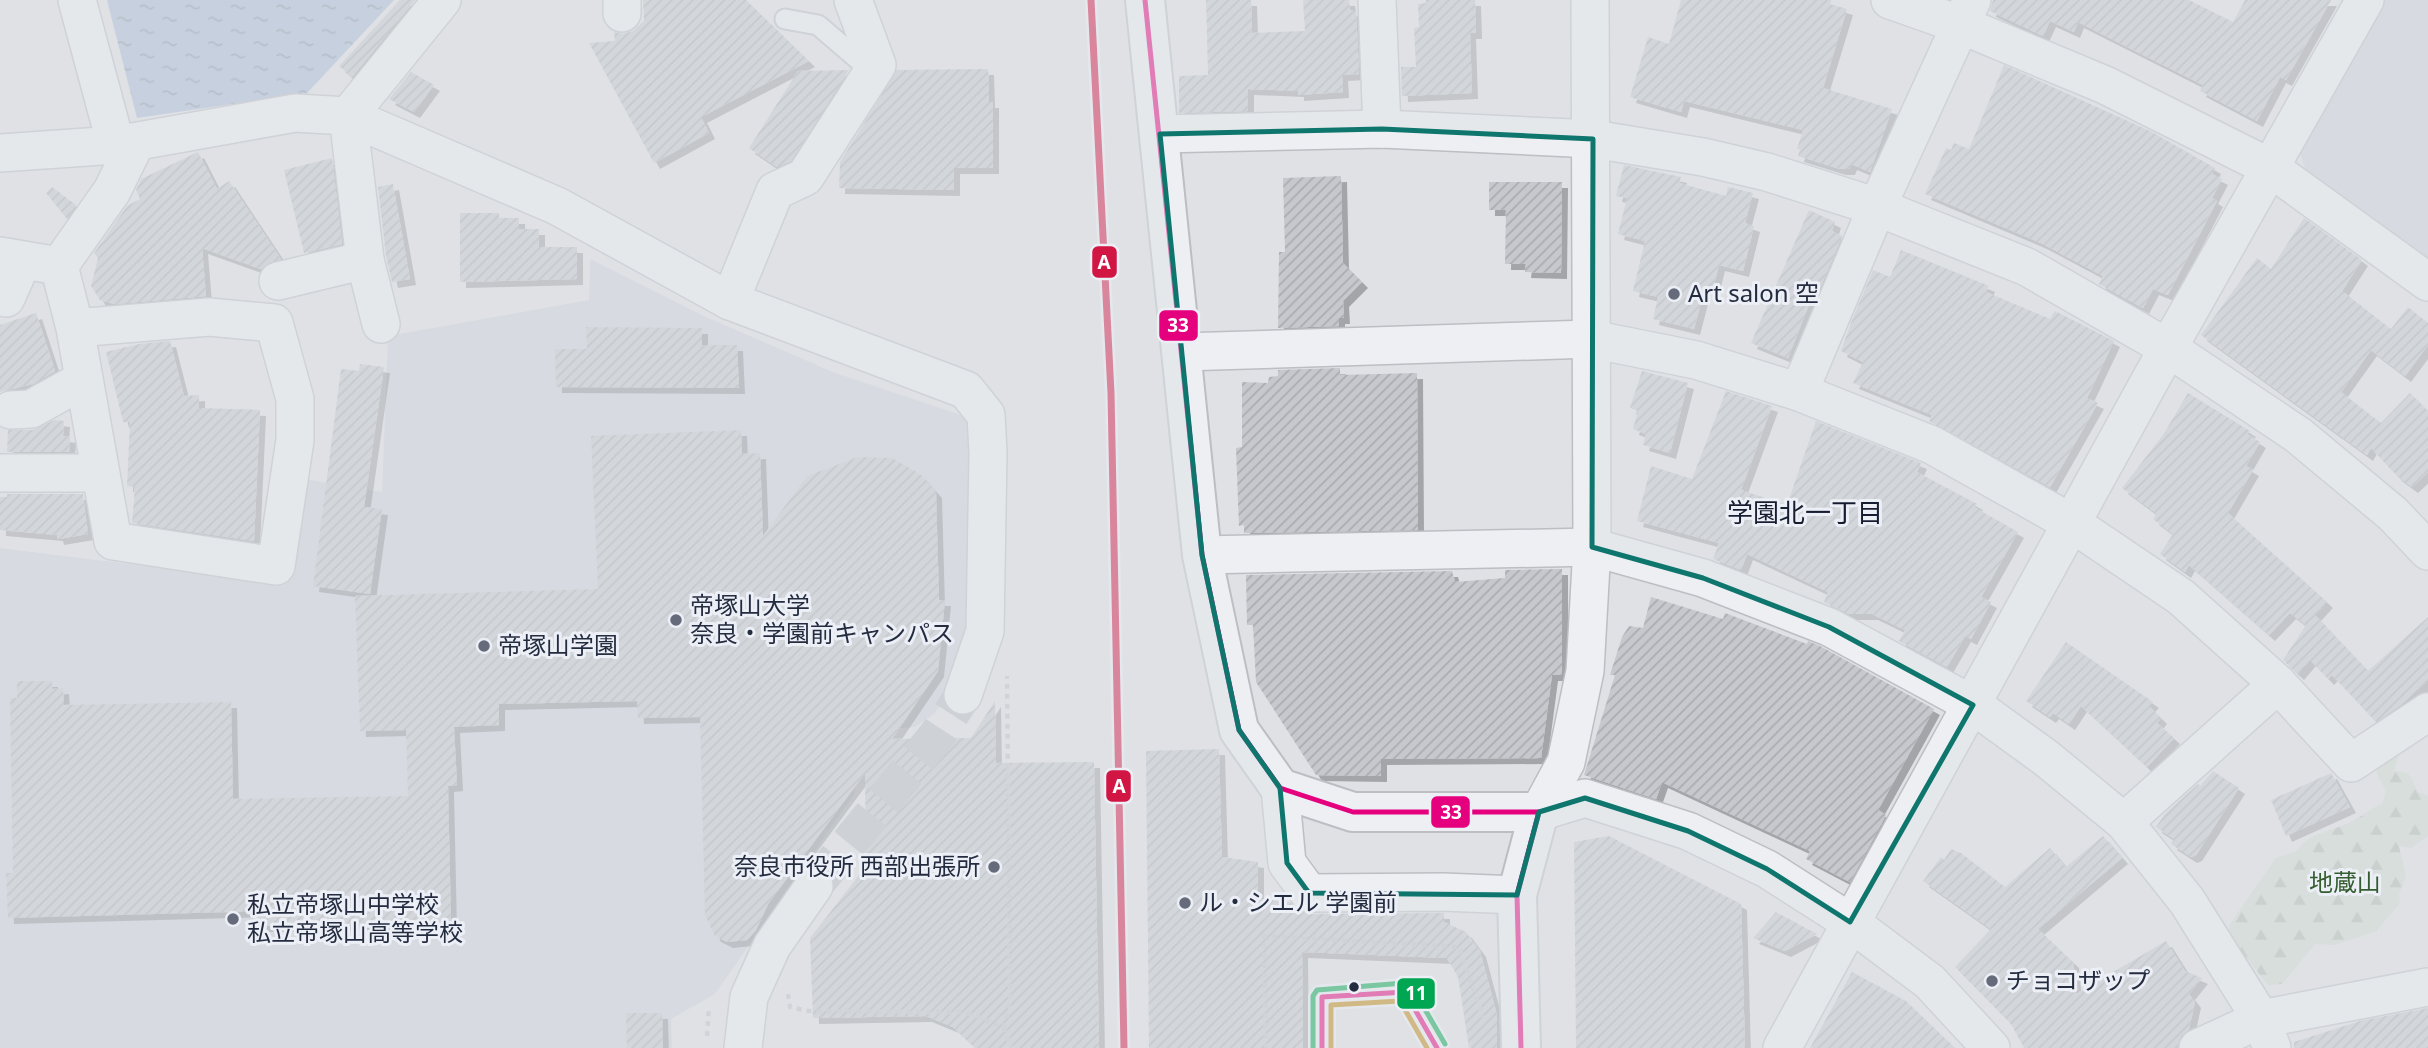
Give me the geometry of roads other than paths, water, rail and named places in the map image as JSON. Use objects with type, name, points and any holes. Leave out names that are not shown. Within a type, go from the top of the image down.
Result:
[{"type":"street","points":[[75,328],[209,317],[274,323],[295,399],[295,440],[276,566],[113,541],[75,328],[59,266],[112,191],[126,143],[77,0]]},
{"type":"street","points":[[381,324],[365,260],[348,116],[442,0]]},
{"type":"street","points":[[730,301],[775,191],[805,177],[877,65],[853,0]]},
{"type":"street","points":[[1146,0],[1202,555],[1240,730],[1280,788],[1287,863],[1309,893],[1443,891],[1517,895]]},
{"type":"street","points":[[1377,0],[1382,129]]},
{"type":"street","points":[[1521,1048],[1517,895],[1539,812],[1566,762],[1585,671],[1592,547],[1593,139],[1590,0]]},
{"type":"street","points":[[1890,0],[1966,12],[2269,167],[2428,282]]},
{"type":"street","points":[[1782,1048],[2168,348],[2365,0]]},
{"type":"street","points":[[1799,392],[1877,207],[1966,12]]},
{"type":"street","points":[[0,153],[126,143],[295,113],[348,116],[557,205],[730,301],[965,390],[986,415],[985,631],[962,695]]},
{"type":"street","points":[[1160,134],[1382,129],[1593,139],[1715,160],[1767,172],[1877,207],[2026,267],[2168,348],[2298,435],[2393,514],[2428,551]]},
{"type":"street","points":[[6,299],[11,259],[59,266]]},
{"type":"street","points":[[278,281],[365,260]]},
{"type":"street","points":[[1182,352],[1591,339],[1696,360],[1799,392],[1932,445],[2073,524],[2181,597],[2278,684],[2351,763],[2428,712]]},
{"type":"street","points":[[11,410],[32,409],[83,380]]},
{"type":"street","points":[[0,473],[100,473]]},
{"type":"street","points":[[1202,555],[1592,547],[1703,578],[1829,627],[1973,705],[2046,758],[2124,822],[2187,901],[2267,1034]]},
{"type":"street","points":[[2124,822],[2278,684]]},
{"type":"street","points":[[1280,788],[1353,812],[1539,812],[1585,799],[1688,831],[1768,869],[1850,922],[1930,982],[1991,1048]]},
{"type":"street","points":[[743,1048],[749,996],[772,946],[814,886]]},
{"type":"street","points":[[1869,889],[1880,922],[1946,971],[1983,1010],[2012,1048]]},
{"type":"street","points":[[2198,1048],[2267,1034],[2428,987]]},
{"type":"lane","points":[[785,19],[818,25],[860,61],[877,65]]},
{"type":"lane","points":[[1322,1048],[1322,997],[1405,992],[1437,1048]]},
{"type":"water","points":[[107,0],[394,0],[307,93],[137,118]]},
{"type":"tunnel","points":[[814,886],[938,734],[963,695]]},
{"type":"place","name":"Art salon 空","points":[[1674,294]]},
{"type":"place","name":"帝塚山大学 奈良・学園前キャンパス","points":[[676,620]]},
{"type":"place","name":"帝塚山学園","points":[[484,646]]},
{"type":"place","name":"奈良市役所 西部出張所","points":[[994,867]]},
{"type":"place","name":"ル・シエル 学園前","points":[[1185,903]]},
{"type":"place","name":"私立帝塚山中学校 私立帝塚山高等学校","points":[[233,919]]},
{"type":"place","name":"チョコザップ","points":[[1992,981]]},
{"type":"district","name":"学園北一丁目","points":[[1805,513]]},
{"type":"park label","name":"地蔵山","points":[[2345,883]]}]
